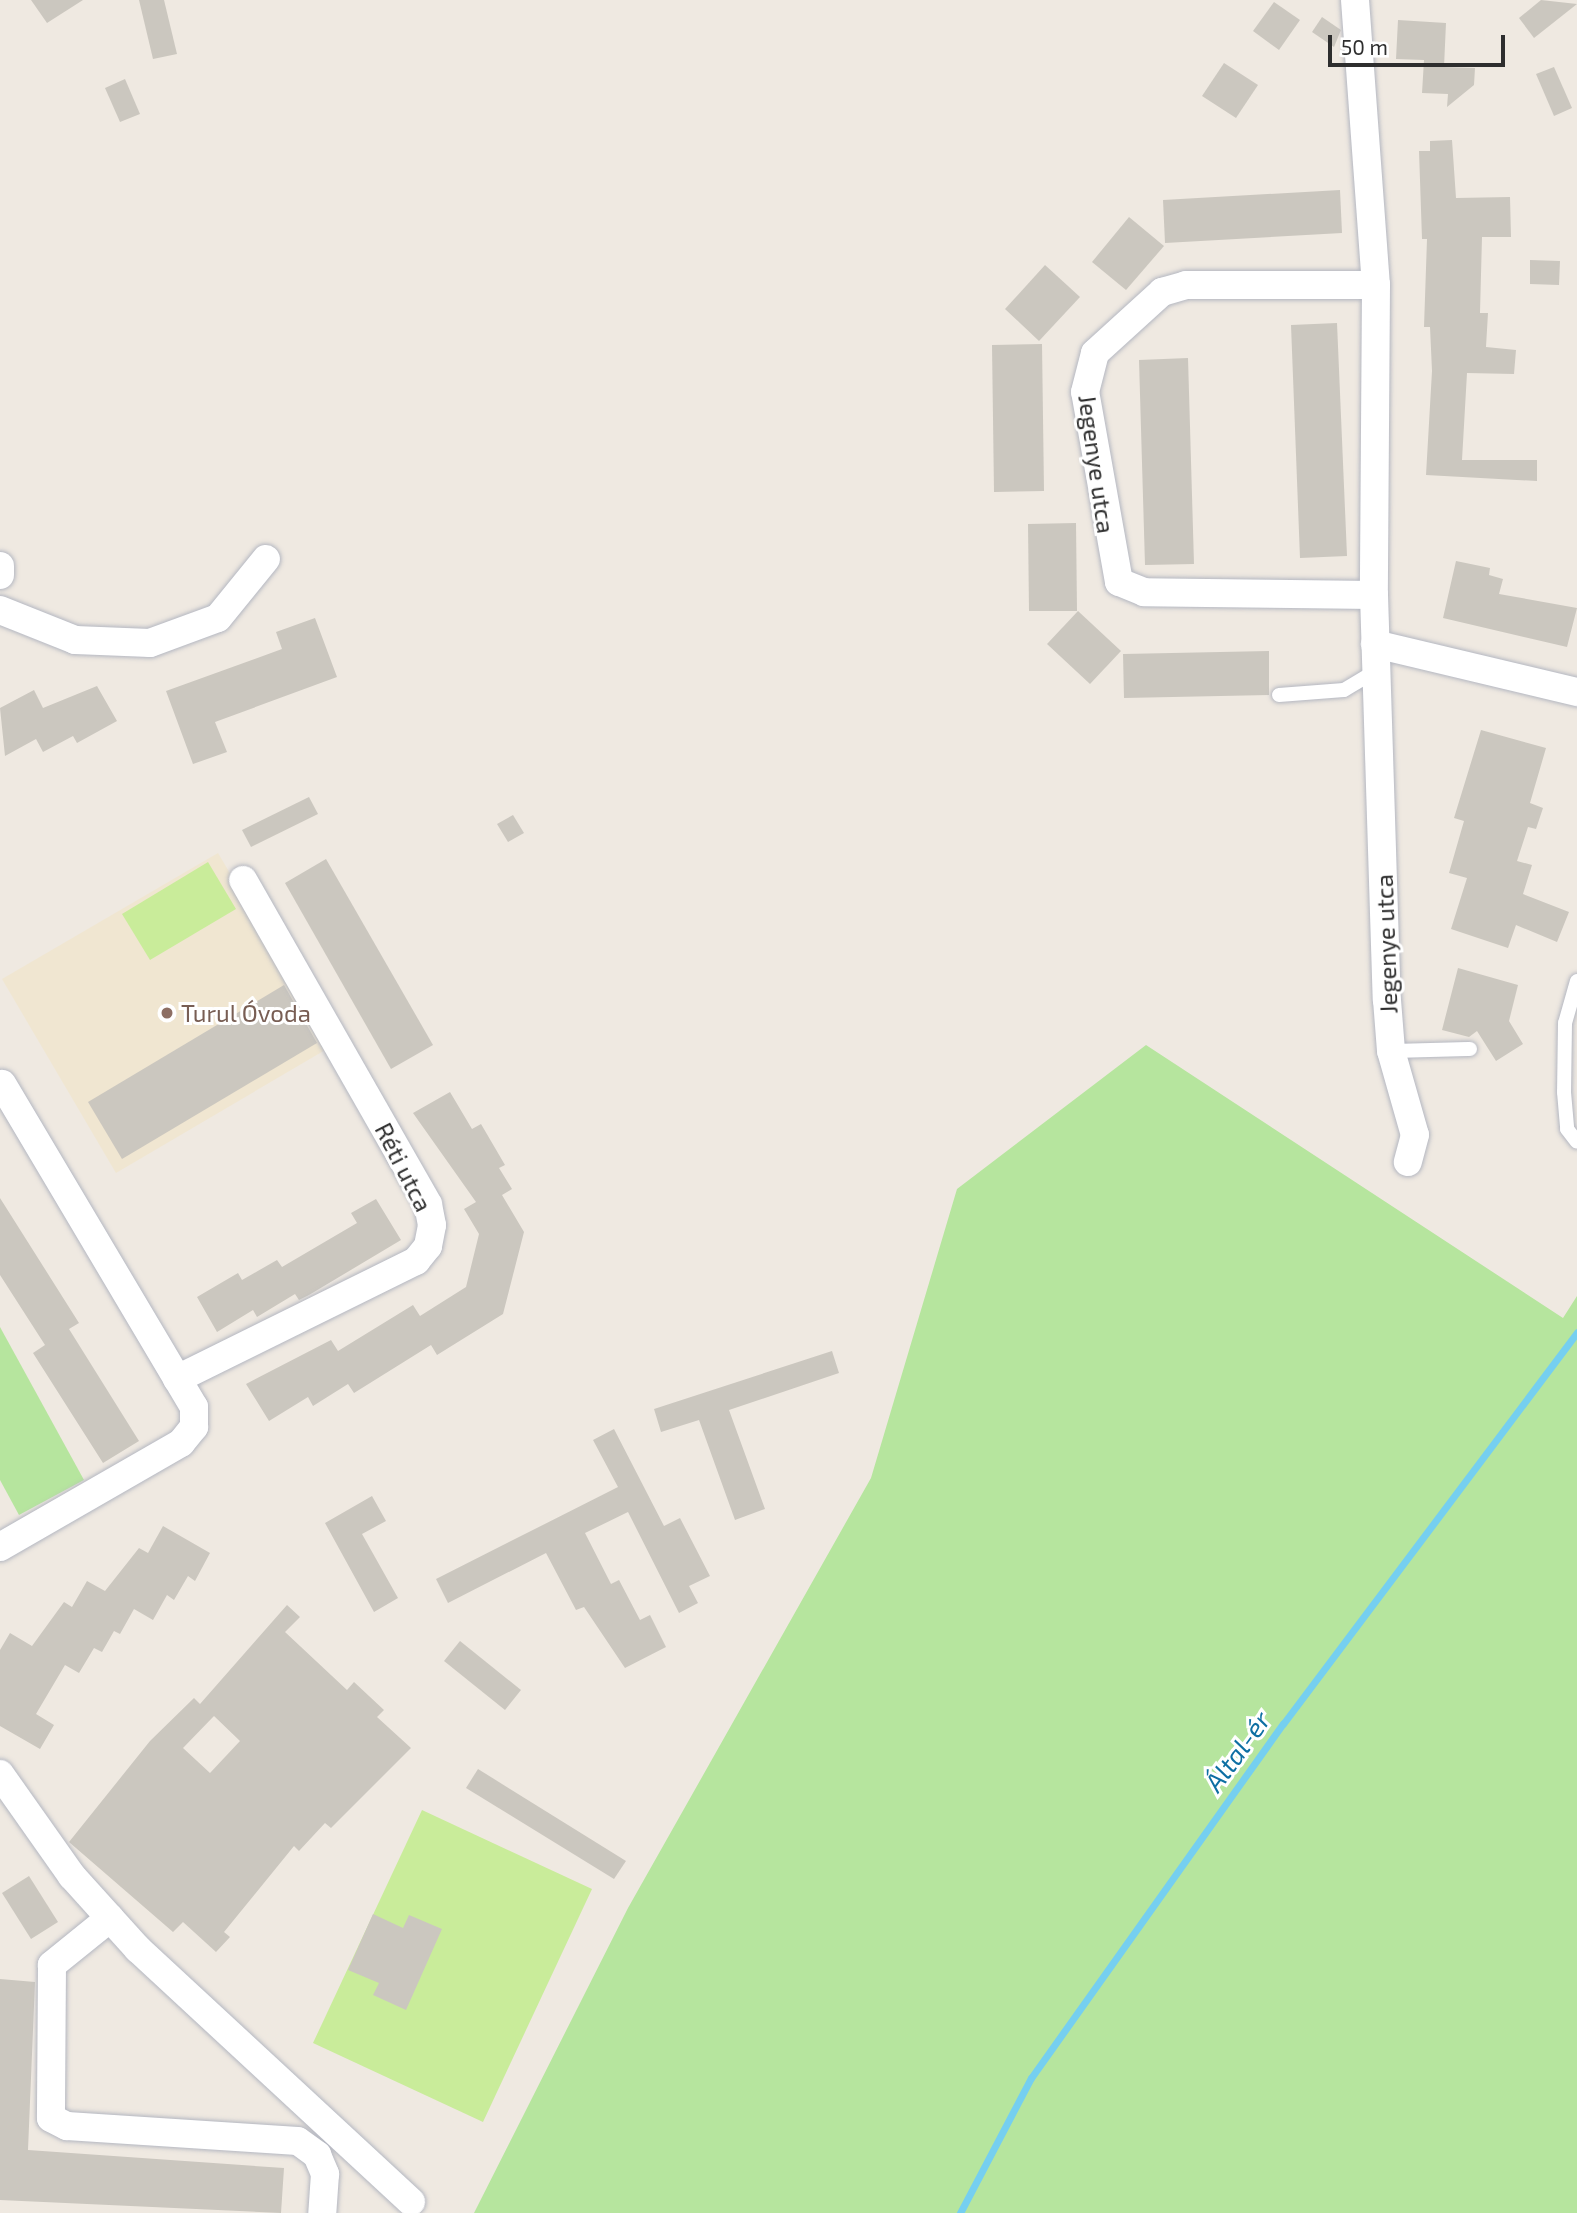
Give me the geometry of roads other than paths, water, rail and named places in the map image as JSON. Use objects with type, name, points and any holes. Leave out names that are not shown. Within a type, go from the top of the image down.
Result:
[{"type":"street","name":"Jegenye utca","points":[[1355,0],[1376,285],[1375,658],[1391,1051],[1415,1135],[1408,1162]]},
{"type":"street","name":"Jegenye utca","points":[[1374,595],[1144,592],[1119,582],[1085,392],[1095,353],[1162,292],[1186,285],[1376,285]]},
{"type":"street","points":[[0,610],[75,640],[149,643],[218,618],[266,559]]},
{"type":"street","points":[[0,566],[0,575]]},
{"type":"street","points":[[1375,658],[1577,692]]},
{"type":"street","name":"Réti utca","points":[[177,1379],[416,1261],[428,1246],[432,1225],[428,1204],[243,880]]},
{"type":"street","points":[[0,1547],[181,1443],[194,1427],[194,1407],[2,1084]]},
{"type":"street","points":[[0,1774],[110,1919],[411,2202]]},
{"type":"street","points":[[110,1919],[52,1965],[51,2118],[67,2126],[298,2141],[317,2155],[326,2174],[322,2213]]},
{"type":"lane","points":[[1279,695],[1344,691],[1375,658]]},
{"type":"lane","points":[[1577,981],[1564,1023],[1567,1129],[1577,1142]]},
{"type":"lane","points":[[1391,1051],[1471,1049]]},
{"type":"waterway","name":"Által-ér","points":[[960,2213],[1031,2078],[1283,1724],[1577,1332]]},
{"type":"place","name":"Turul Óvoda","points":[[167,1013]]}]
